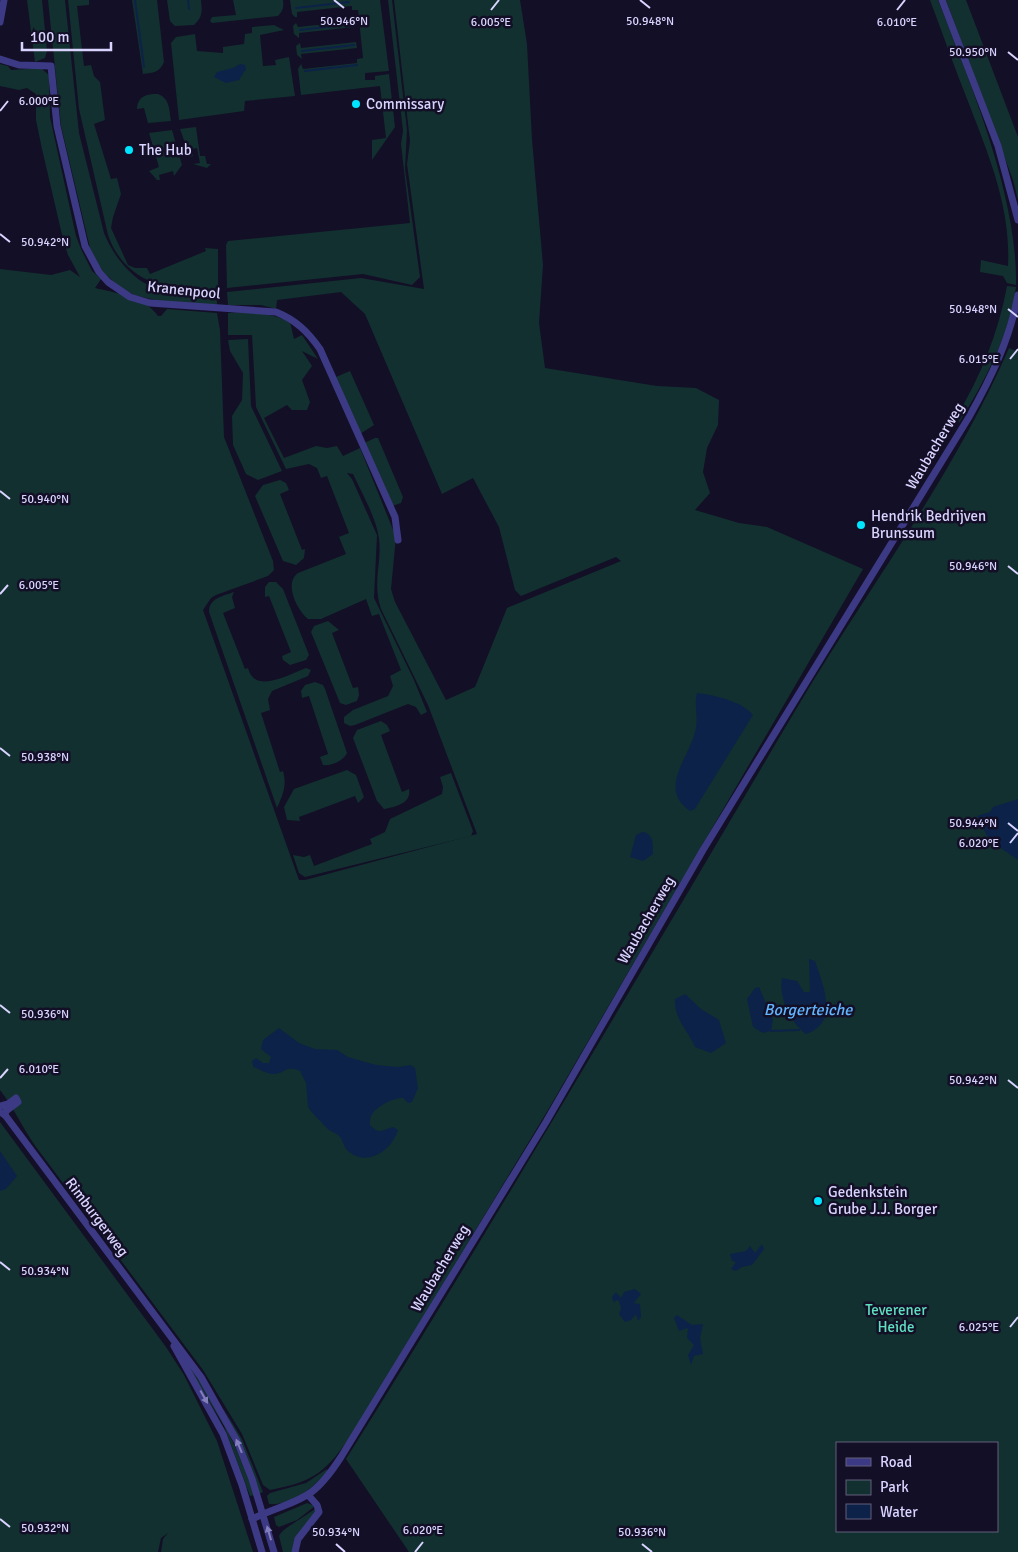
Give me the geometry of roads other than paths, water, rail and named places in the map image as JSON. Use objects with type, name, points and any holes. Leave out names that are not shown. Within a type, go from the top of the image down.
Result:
[{"type":"street","points":[[0,22],[4,0]]},
{"type":"street","points":[[942,0],[998,146],[1018,220]]},
{"type":"street","name":"Kranenpool","points":[[0,59],[19,65],[51,66],[57,126],[84,246],[99,272],[108,282],[130,297],[150,303],[276,312],[294,321],[309,334],[320,349],[395,517],[398,540]]},
{"type":"street","name":"Waubacherweg","points":[[252,1519],[308,1496],[330,1475],[546,1122],[703,850],[962,429],[997,362],[1014,316],[1018,295]]},
{"type":"street","points":[[0,1106],[17,1100],[3,1114]]},
{"type":"street","name":"Rimburgerweg","points":[[3,1114],[171,1339],[223,1434],[262,1552]]},
{"type":"street","name":"Rimburgerweg","points":[[171,1339],[184,1352],[201,1377],[230,1427],[252,1479],[274,1552]]},
{"type":"street","points":[[295,1552],[298,1539],[319,1512],[317,1505],[308,1496]]},
{"type":"water","points":[[240,64],[245,65],[246,69],[239,80],[226,83],[214,77],[217,72]]},
{"type":"water","points":[[697,693],[735,702],[753,715],[695,809],[690,811],[681,802],[676,793],[676,783],[678,772],[696,728]]},
{"type":"water","points":[[1018,799],[1018,860],[989,840],[977,816],[990,812],[993,807]]},
{"type":"water","points":[[642,832],[651,837],[653,847],[653,854],[643,861],[630,857],[636,835]]},
{"type":"water","name":"Borgerteiche","points":[[809,959],[815,961],[822,981],[825,992],[826,1012],[823,1021],[816,1029],[806,1034],[795,1024],[791,1017],[784,1001],[781,985],[782,978],[797,981],[804,992],[810,992]]},
{"type":"water","name":"Borgerteiche","points":[[759,987],[773,1020],[771,1031],[763,1033],[753,1027],[747,999],[755,988]]},
{"type":"water","name":"Borgerteiche","points":[[685,994],[701,1009],[719,1020],[726,1043],[711,1053],[695,1047],[679,1018],[675,999]]},
{"type":"water","points":[[279,1028],[299,1043],[315,1049],[337,1050],[348,1057],[376,1065],[398,1067],[411,1065],[415,1068],[418,1088],[412,1102],[408,1103],[403,1098],[387,1102],[375,1110],[371,1116],[370,1125],[376,1130],[381,1131],[393,1127],[398,1130],[385,1150],[371,1157],[364,1158],[349,1152],[339,1136],[329,1130],[308,1107],[306,1083],[300,1071],[288,1069],[272,1074],[253,1067],[252,1061],[256,1058],[263,1063],[269,1063],[271,1057],[261,1049],[263,1040]]},
{"type":"water","points":[[0,1151],[17,1176],[6,1189],[0,1191]]},
{"type":"water","points":[[762,1244],[764,1249],[752,1265],[742,1267],[736,1271],[731,1269],[736,1262],[732,1261],[730,1254],[746,1251],[750,1246],[755,1253]]},
{"type":"water","points":[[635,1289],[641,1294],[634,1303],[640,1304],[641,1317],[638,1321],[636,1314],[631,1320],[625,1322],[619,1314],[621,1308],[619,1301],[616,1300],[614,1303],[612,1297],[616,1292],[621,1298],[624,1292]]},
{"type":"water","points":[[677,1315],[692,1325],[703,1324],[700,1338],[703,1354],[694,1356],[691,1365],[688,1355],[694,1345],[687,1338],[688,1328],[679,1331],[674,1318]]},
{"type":"waterway","points":[[135,0],[144,67]]},
{"type":"waterway","points":[[188,0],[189,9]]},
{"type":"waterway","points":[[296,8],[349,2]]},
{"type":"waterway","points":[[300,30],[351,24]]},
{"type":"waterway","points":[[302,51],[354,45]]},
{"type":"waterway","points":[[305,71],[357,65]]},
{"type":"waterway","points":[[771,1031],[799,1030]]},
{"type":"place","name":"Commissary","points":[[356,104]]},
{"type":"place","name":"The Hub","points":[[129,150]]},
{"type":"place","name":"Hendrik Bedrijven Brunssum","points":[[861,525]]},
{"type":"place","name":"Gedenkstein Grube J.J. Borger","points":[[818,1201]]},
{"type":"park label","name":"Teverener Heide","points":[[896,1318]]}]
